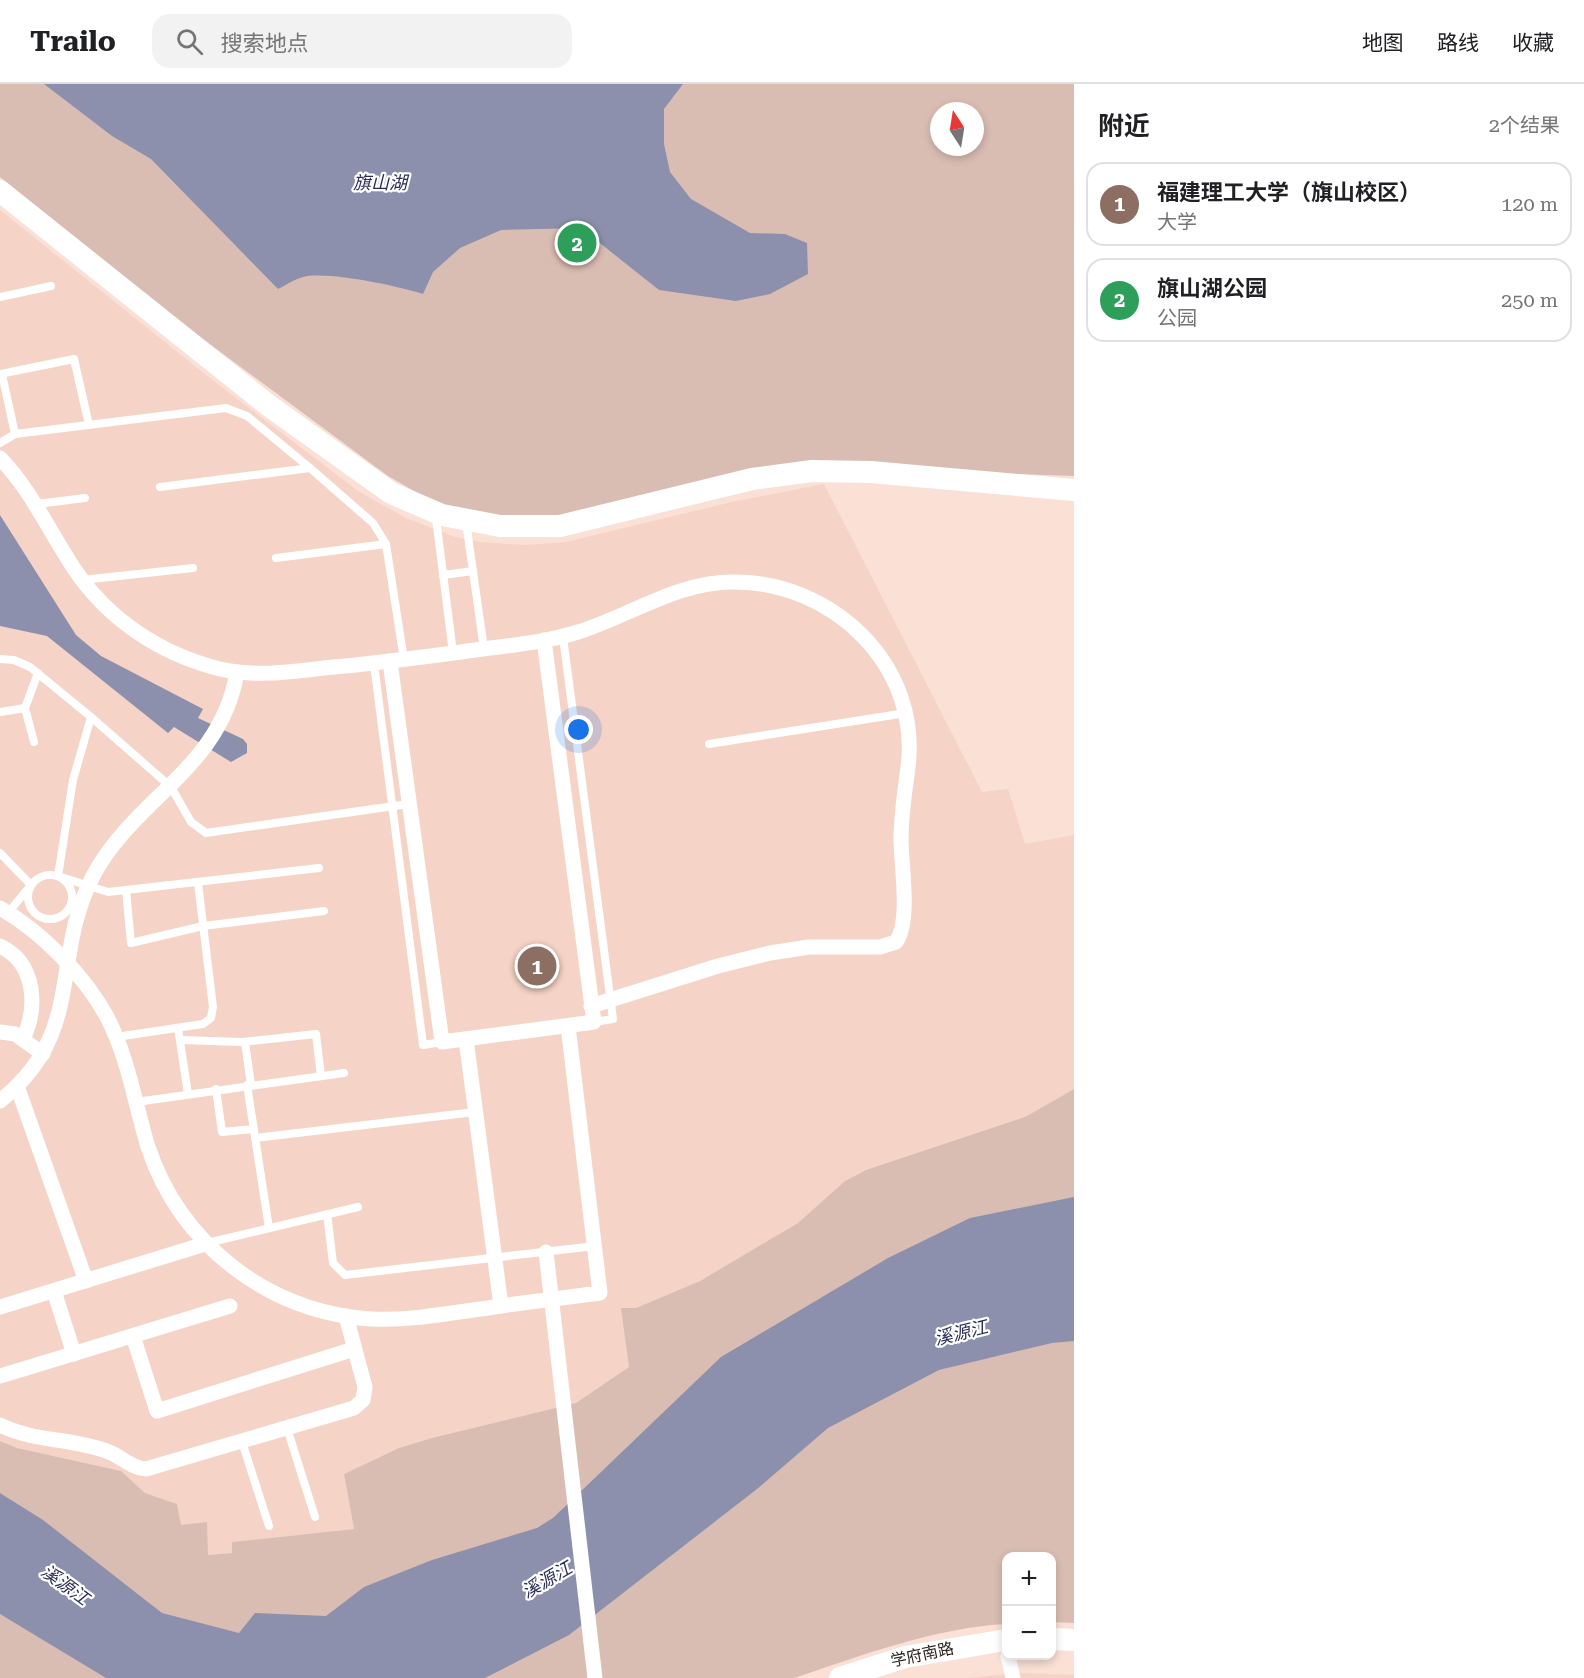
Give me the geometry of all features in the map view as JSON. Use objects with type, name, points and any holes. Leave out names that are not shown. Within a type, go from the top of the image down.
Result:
[{"type":"street","points":[[0,191],[268,405],[373,481],[406,501],[436,513],[466,521],[500,526],[560,526],[752,479],[812,471],[871,472],[1074,490]]},
{"type":"street","points":[[0,458],[37,504],[82,580],[120,620],[145,638],[191,660],[237,672],[291,672],[374,664],[563,637],[689,587],[717,583],[760,584],[826,607],[860,632],[885,663],[907,713],[910,753],[902,815],[903,928],[896,942],[880,947],[809,947],[770,953],[718,966],[591,1006]]},
{"type":"street","points":[[397,661],[408,804],[442,1042],[568,1026],[594,1022],[544,640]]},
{"type":"street","points":[[0,1101],[17,1086],[43,1054],[60,1012],[78,915],[88,888],[109,850],[127,826],[171,787],[199,757],[229,703],[237,672]]},
{"type":"street","points":[[4,911],[43,938],[96,1000],[116,1037],[149,1147],[164,1185],[183,1216],[205,1244],[240,1273],[275,1295],[309,1308],[346,1316],[388,1319],[423,1317],[600,1293],[568,1026]]},
{"type":"street","points":[[0,946],[19,959],[34,999],[31,1019],[23,1039]]},
{"type":"street","points":[[0,1032],[15,1034],[43,1054]]},
{"type":"street","points":[[466,1039],[501,1306]]},
{"type":"street","points":[[17,1086],[86,1281]]},
{"type":"street","points":[[0,1307],[205,1244]]},
{"type":"street","points":[[546,1252],[595,1678]]},
{"type":"street","points":[[54,1291],[74,1353]]},
{"type":"street","points":[[0,1376],[231,1306]]},
{"type":"street","points":[[0,1425],[24,1434],[101,1449],[139,1469],[146,1470],[242,1442],[360,1404],[366,1393],[346,1316]]},
{"type":"street","points":[[133,1336],[157,1411],[354,1349]]},
{"type":"street","points":[[1056,1639],[1074,1640]]},
{"type":"street","name":"学府南路","points":[[840,1678],[904,1657],[1002,1647]]},
{"type":"street","points":[[1009,1660],[1014,1678]]},
{"type":"lane","points":[[0,297],[51,286]]},
{"type":"lane","points":[[15,434],[1,374],[74,359],[89,425]]},
{"type":"lane","points":[[0,443],[15,434],[232,408],[247,416],[373,523],[386,544],[397,661]]},
{"type":"lane","points":[[160,487],[310,468]]},
{"type":"lane","points":[[37,504],[85,498]]},
{"type":"lane","points":[[436,513],[453,653]]},
{"type":"lane","points":[[466,521],[484,649]]},
{"type":"lane","points":[[276,558],[386,544]]},
{"type":"lane","points":[[82,580],[194,568]]},
{"type":"lane","points":[[443,575],[473,571]]},
{"type":"lane","points":[[563,637],[612,1019],[594,1022]]},
{"type":"lane","points":[[0,659],[23,663],[92,717],[171,787],[192,822],[206,833],[408,804]]},
{"type":"lane","points":[[374,664],[423,1045],[442,1042]]},
{"type":"lane","points":[[34,742],[25,708],[38,673]]},
{"type":"lane","points":[[0,712],[25,708]]},
{"type":"lane","points":[[709,744],[907,713]]},
{"type":"lane","points":[[57,876],[73,780],[92,717]]},
{"type":"lane","points":[[0,854],[31,885]]},
{"type":"lane","points":[[4,911],[42,876],[57,876],[88,888],[108,892],[319,868]]},
{"type":"lane","points":[[31,885],[27,898],[32,911],[44,918],[58,917],[69,908],[72,893],[64,880],[57,876]]},
{"type":"lane","points":[[116,1037],[203,1024],[211,1018],[213,1013],[198,883]]},
{"type":"lane","points":[[126,890],[131,942],[203,926],[324,911]]},
{"type":"lane","points":[[178,1028],[188,1094]]},
{"type":"lane","points":[[180,1040],[246,1042],[316,1034],[321,1076]]},
{"type":"lane","points":[[246,1042],[255,1138],[269,1228]]},
{"type":"lane","points":[[136,1102],[216,1089],[344,1073]]},
{"type":"lane","points":[[216,1089],[222,1132],[254,1129]]},
{"type":"lane","points":[[255,1138],[475,1112]]},
{"type":"lane","points":[[205,1244],[358,1207]]},
{"type":"lane","points":[[327,1214],[333,1263],[345,1275],[595,1246]]},
{"type":"lane","points":[[286,1428],[315,1517]]},
{"type":"lane","points":[[242,1442],[269,1526]]},
{"type":"shaded area","points":[[0,84],[1074,84],[1074,476],[958,472],[827,461],[563,517],[473,515],[430,500],[388,476],[161,308],[0,177]]},
{"type":"shaded area","points":[[0,210],[206,375],[358,491],[406,518],[455,537],[480,542],[525,545],[566,542],[732,502],[824,484],[982,792],[1008,789],[1025,844],[1074,835],[1074,1089],[1025,1117],[866,1170],[845,1181],[798,1223],[700,1281],[636,1308],[622,1308],[630,1367],[576,1403],[399,1448],[344,1474],[354,1529],[232,1542],[232,1553],[208,1555],[181,1525],[177,1504],[145,1493],[121,1471],[17,1448],[0,1441]]},
{"type":"shaded area","points":[[1074,1089],[1074,1623],[1056,1622],[1056,1552],[1002,1552],[1002,1624],[925,1637],[794,1678],[0,1678],[0,1441],[17,1448],[121,1471],[145,1493],[177,1504],[181,1525],[207,1522],[208,1555],[232,1553],[232,1542],[354,1529],[344,1474],[399,1448],[576,1403],[629,1367],[621,1308],[636,1308],[700,1281],[798,1223],[845,1181],[866,1170],[1025,1117]]},
{"type":"shaded area","points":[[1019,1673],[1074,1675],[1074,1678],[967,1678]]},
{"type":"water","name":"旗山湖","points":[[44,84],[683,84],[664,109],[664,144],[670,172],[691,199],[750,233],[785,234],[807,243],[808,274],[770,294],[736,301],[659,290],[581,228],[501,230],[460,248],[433,272],[423,294],[329,276],[303,277],[278,289],[151,159],[112,136]]},
{"type":"water","points":[[0,515],[76,635],[101,656],[203,709],[198,718],[243,739],[247,744],[247,753],[231,762],[174,727],[168,733],[47,636],[0,626]]},
{"type":"water","name":"溪源江","points":[[1074,1197],[1074,1341],[1052,1343],[939,1370],[828,1428],[757,1489],[569,1635],[485,1678],[106,1678],[0,1614],[0,1493],[43,1520],[162,1613],[239,1633],[255,1613],[326,1616],[364,1587],[432,1560],[537,1528],[553,1518],[721,1357],[888,1258],[970,1218]]},
{"type":"place","name":"旗山湖公园","points":[[577,243]]},
{"type":"place","name":"福建理工大学（旗山校区）","points":[[537,966]]}]
